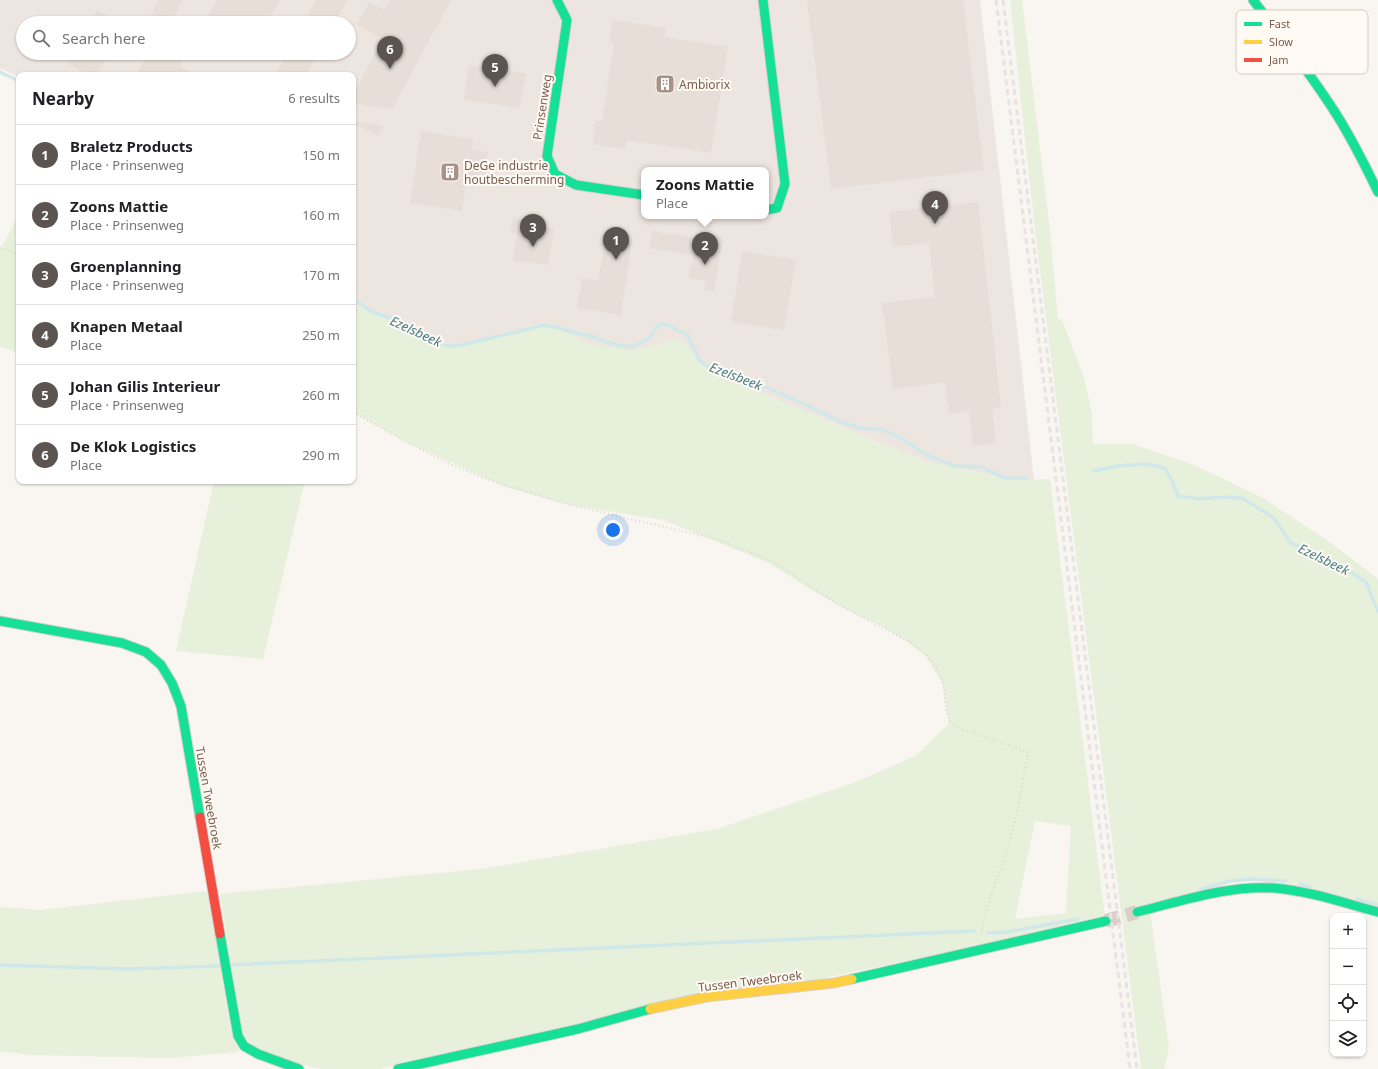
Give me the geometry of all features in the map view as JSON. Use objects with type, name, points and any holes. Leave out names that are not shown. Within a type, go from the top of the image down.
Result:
[{"type":"street","name":"Prinsenweg","points":[[557,0],[567,20],[546,156],[555,174],[576,185],[641,195]]},
{"type":"street","points":[[764,0],[785,184],[777,208],[769,209]]},
{"type":"street","points":[[1252,0],[1260,10]]},
{"type":"street","points":[[1308,74],[1342,123],[1366,166],[1378,192]]},
{"type":"street","name":"Tussen Tweebroek","points":[[0,621],[138,648],[153,656],[164,667],[174,683],[181,706],[238,1036],[244,1046],[258,1054],[299,1069]]},
{"type":"street","points":[[1137,912],[1231,890],[1274,888],[1314,895],[1378,912]]},
{"type":"street","name":"Tussen Tweebroek","points":[[398,1069],[578,1029],[644,1010],[706,997],[834,983],[1106,921]]},
{"type":"path","points":[[0,248],[16,253]]},
{"type":"path","points":[[356,414],[406,442],[454,466],[492,481],[570,505],[717,539],[772,561],[839,605],[910,642],[926,655],[937,668],[944,686],[946,709],[950,722],[961,729],[1028,752],[1018,810],[1005,856],[984,916],[980,950]]},
{"type":"shaded area","points":[[0,0],[980,0],[1034,480],[1017,480],[927,462],[718,375],[679,339],[631,351],[592,345],[545,322],[458,348],[368,312],[356,302],[356,72],[16,72],[16,76],[0,68]]},
{"type":"green space","points":[[1010,0],[1022,0],[1050,231],[1058,319],[1062,320],[1084,377],[1092,415],[1093,444],[1132,444],[1194,465],[1263,498],[1331,543],[1378,579],[1378,906],[1303,886],[1259,879],[1229,883],[1149,903],[1169,1048],[1164,1069],[1141,1069],[1035,231]]},
{"type":"green space","points":[[16,220],[16,353],[0,346],[0,250]]},
{"type":"green space","points":[[356,302],[368,312],[458,348],[545,322],[592,345],[631,351],[679,339],[718,375],[927,462],[1017,480],[1050,479],[1105,918],[1008,941],[475,1048],[379,1069],[323,1069],[307,1066],[256,1048],[243,1036],[220,894],[482,869],[717,829],[856,782],[915,756],[949,724],[942,683],[926,656],[909,643],[880,625],[857,615],[815,592],[769,563],[663,520],[569,505],[505,487],[408,443],[356,414]],"holes":[[[1035,821],[1071,826],[1066,913],[1015,919]]]},
{"type":"green space","points":[[213,484],[304,484],[263,659],[176,651]]},
{"type":"green space","points":[[207,891],[231,1031],[239,1052],[170,1058],[31,1055],[0,1051],[0,907],[41,910]]},
{"type":"building","points":[[159,0],[183,0],[174,16],[155,16],[151,14]]},
{"type":"building","points":[[217,0],[280,0],[271,16],[208,16]]},
{"type":"building","points":[[316,0],[347,0],[339,16],[307,16]]},
{"type":"building","points":[[390,0],[451,0],[392,109],[356,104],[356,89],[383,39],[357,25],[369,2],[384,10]]},
{"type":"building","points":[[807,0],[963,0],[984,170],[831,189]]},
{"type":"building","points":[[97,10],[108,16],[94,16]]},
{"type":"building","name":"Ambiorix","points":[[612,20],[666,28],[664,37],[728,47],[711,153],[627,140],[625,149],[593,144],[596,121],[602,122],[614,43],[609,42]]},
{"type":"building","points":[[70,60],[105,60],[99,72],[83,72],[68,64]]},
{"type":"building","points":[[144,60],[184,60],[180,67],[189,72],[138,72]]},
{"type":"building","points":[[283,60],[314,60],[308,72],[277,72]]},
{"type":"building","points":[[469,65],[526,73],[520,108],[464,100]]},
{"type":"building","points":[[356,121],[384,126],[378,136],[356,125]]},
{"type":"building","name":"DeGe industrie houtbescherming","points":[[421,131],[473,139],[472,150],[488,152],[484,178],[482,177],[481,182],[467,180],[462,211],[410,203]]},
{"type":"building","points":[[978,202],[1001,407],[992,409],[996,443],[973,446],[969,411],[949,414],[945,382],[893,389],[882,303],[935,297],[929,243],[893,247],[889,212]]},
{"type":"building","points":[[513,218],[526,220],[525,225],[554,229],[548,265],[513,260],[517,233],[510,232]]},
{"type":"building","points":[[652,231],[696,238],[696,234],[723,237],[714,291],[705,290],[706,281],[689,278],[693,255],[649,248]]},
{"type":"building","points":[[606,237],[632,242],[621,315],[577,308],[582,278],[598,281]]},
{"type":"building","points":[[742,251],[796,260],[784,330],[731,322]]},
{"type":"waterway","name":"Ezelsbeek","points":[[0,72],[16,80]]},
{"type":"waterway","name":"Ezelsbeek","points":[[356,300],[370,311],[410,325],[429,339],[447,346],[458,346],[545,325],[590,336],[616,345],[632,347],[648,339],[659,324],[668,325],[687,335],[700,361],[714,370],[758,384],[841,422],[860,428],[882,429],[897,436],[927,455],[954,466],[981,467],[1004,478],[1026,478]]},
{"type":"waterway","name":"Ezelsbeek","points":[[1093,471],[1118,466],[1146,464],[1165,468],[1178,496],[1199,499],[1225,497],[1242,498],[1274,518],[1290,542],[1311,553],[1339,564],[1367,583],[1378,611]]},
{"type":"waterway","points":[[1201,889],[1230,881],[1252,879],[1285,881]]},
{"type":"waterway","points":[[1300,884],[1310,887]]},
{"type":"waterway","points":[[1357,899],[1378,905]]},
{"type":"waterway","points":[[988,933],[1007,932],[1078,919]]},
{"type":"waterway","points":[[229,965],[974,931]]},
{"type":"waterway","points":[[0,965],[128,969],[220,966]]},
{"type":"tunnel","points":[[1106,921],[1137,912]]},
{"type":"railway","points":[[996,0],[1130,1069]]},
{"type":"railway","points":[[1003,0],[1137,1069]]},
{"type":"traffic: fast","points":[[557,0],[567,20],[547,156],[555,174],[576,185],[641,195]]},
{"type":"traffic: fast","points":[[763,0],[785,184],[777,208],[769,209]]},
{"type":"traffic: fast","points":[[1253,0],[1261,10]]},
{"type":"traffic: fast","points":[[1309,74],[1338,116],[1362,159],[1378,192]]},
{"type":"traffic: fast","points":[[0,621],[122,643],[146,652],[161,665],[172,683],[181,706],[200,817]]},
{"type":"traffic: fast","points":[[1137,912],[1222,891],[1257,888],[1274,888],[1301,892],[1378,912]]},
{"type":"traffic: fast","points":[[852,979],[1106,921]]},
{"type":"traffic: fast","points":[[220,934],[238,1036],[244,1046],[258,1054],[299,1069]]},
{"type":"traffic: fast","points":[[398,1069],[578,1029],[650,1009]]},
{"type":"traffic: slow","points":[[650,1009],[706,997],[834,983],[852,979]]},
{"type":"traffic: jam","points":[[200,817],[220,934]]},
{"type":"place","name":"De Klok Logistics","points":[[390,69]]},
{"type":"place","name":"Ambiorix","points":[[665,84]]},
{"type":"place","name":"Johan Gilis Interieur","points":[[495,87]]},
{"type":"place","name":"DeGe industrie houtbescherming","points":[[450,172]]},
{"type":"place","name":"Knapen Metaal","points":[[935,224]]},
{"type":"place","name":"Groenplanning","points":[[533,247]]},
{"type":"place","name":"Braletz Products","points":[[616,260]]},
{"type":"place","name":"Zoons Mattie","points":[[705,265]]}]
